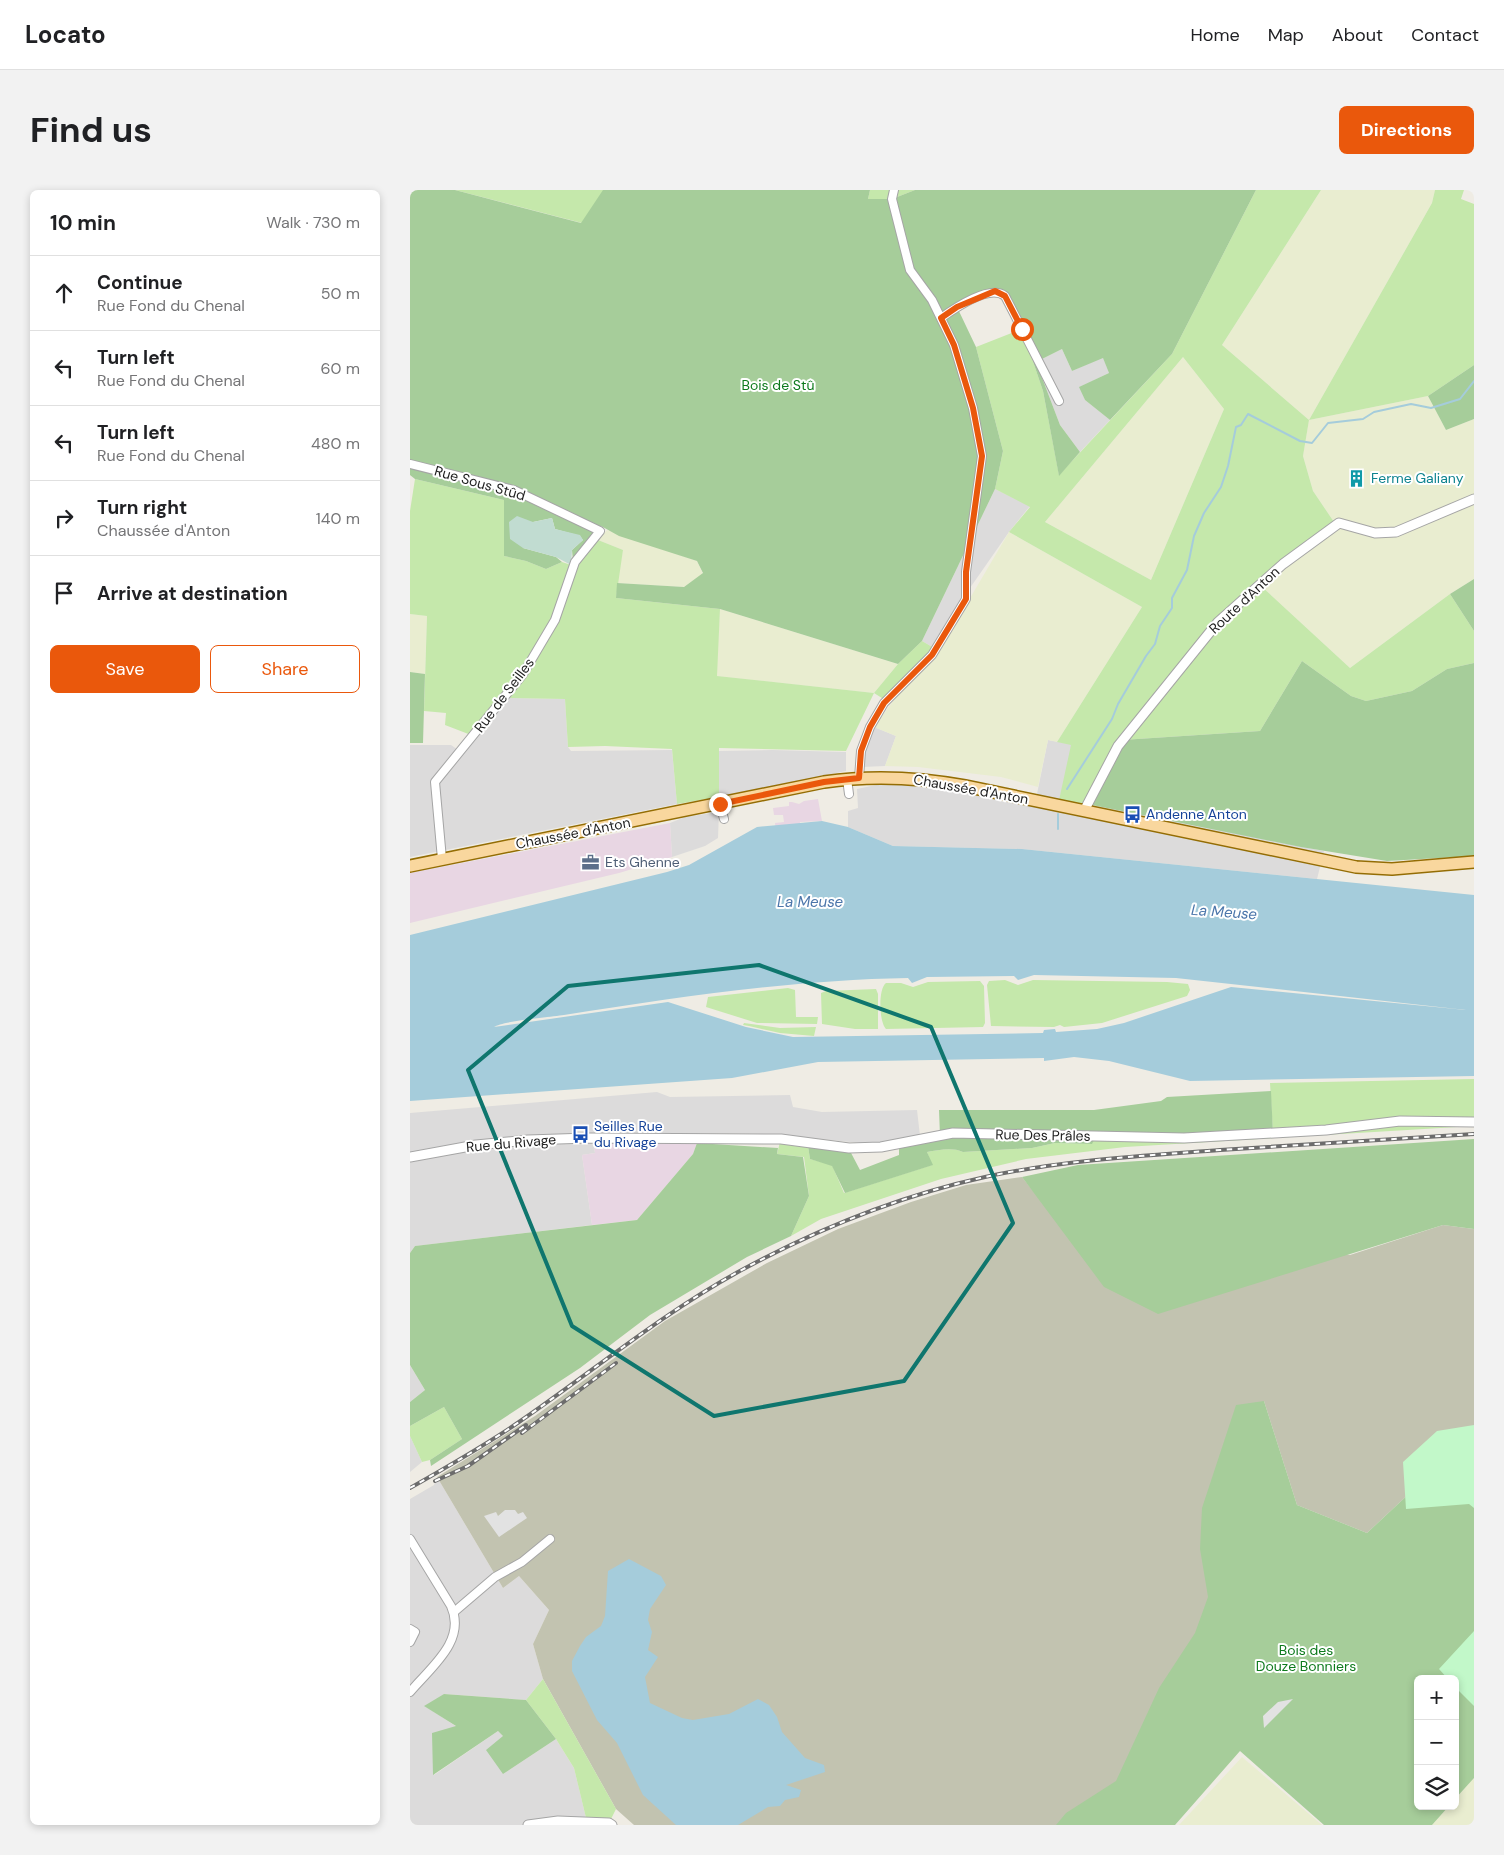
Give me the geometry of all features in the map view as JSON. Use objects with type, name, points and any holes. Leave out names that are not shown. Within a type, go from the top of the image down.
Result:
[{"type":"main road","name":"Chaussée d'Anton","points":[[410,866],[859,778],[927,779],[1356,867],[1392,869],[1474,862]]},
{"type":"street","points":[[859,778],[861,751],[870,727],[884,703],[932,655],[966,599],[966,572],[982,456],[973,408],[954,345],[932,300],[910,270],[892,199],[894,190]]},
{"type":"street","points":[[941,318],[957,307],[990,292],[1000,292],[1005,296],[1058,402]]},
{"type":"street","name":"Rue Sous Stûd","points":[[410,464],[514,490],[594,527],[600,531],[599,535]]},
{"type":"street","name":"Route d'Anton","points":[[1084,810],[1118,746],[1153,700],[1218,622],[1283,564],[1339,523],[1375,534],[1396,532],[1474,499]]},
{"type":"street","name":"Rue de Seilles","points":[[442,859],[435,782],[523,674],[555,620],[575,562],[599,535]]},
{"type":"street","points":[[847,779],[849,794]]},
{"type":"street","points":[[720,804],[724,820]]},
{"type":"street","name":"Rue Des Prâles","points":[[612,1138],[781,1139],[849,1148],[881,1147],[953,1134],[1184,1138],[1326,1130],[1400,1121],[1474,1122]]},
{"type":"street","name":"Rue du Rivage","points":[[410,1157],[476,1145],[528,1140],[612,1138]]},
{"type":"street","points":[[410,1539],[454,1612],[456,1632],[444,1654],[410,1692]]},
{"type":"street","points":[[454,1612],[495,1577],[522,1562],[550,1539]]},
{"type":"street","points":[[410,1629],[415,1632],[410,1642]]},
{"type":"street","points":[[528,1825],[558,1821],[610,1823],[612,1825]]},
{"type":"highlighted area","points":[[759,965],[931,1027],[1013,1223],[904,1381],[714,1416],[572,1326],[468,1070],[568,986]]},
{"type":"shaded area","points":[[1321,190],[1435,190],[1432,203],[1309,420],[1222,345]]},
{"type":"shaded area","points":[[1062,349],[1072,371],[1103,357],[1109,373],[1080,387],[1085,400],[1110,420],[1080,452],[1060,425],[1036,362]]},
{"type":"shaded area","points":[[1183,357],[1224,409],[1151,580],[1045,522]]},
{"type":"shaded area","points":[[1428,396],[1446,430],[1474,419],[1474,579],[1450,594],[1350,668],[1260,585],[1336,525],[1313,491],[1303,456],[1309,420]]},
{"type":"shaded area","points":[[995,489],[1030,506],[1009,532],[963,598],[934,648],[922,641]]},
{"type":"shaded area","points":[[517,516],[533,522],[552,518],[555,529],[580,535],[583,540],[572,550],[571,565],[556,557],[523,548],[510,539],[509,522]]},
{"type":"shaded area","points":[[607,530],[697,561],[703,574],[684,587],[617,583],[623,550],[598,540]]},
{"type":"shaded area","points":[[1009,532],[1142,607],[1057,742],[1048,740],[1038,787],[1001,777],[918,767],[885,766],[896,736],[874,727],[902,689],[940,649]]},
{"type":"shaded area","points":[[720,609],[898,664],[874,693],[716,676]]},
{"type":"shaded area","points":[[410,614],[427,616],[425,674],[410,672]]},
{"type":"shaded area","points":[[507,698],[565,699],[568,747],[571,751],[672,750],[677,804],[410,857],[410,745],[451,745],[461,752]]},
{"type":"shaded area","points":[[874,727],[896,736],[885,766],[862,767],[862,752]]},
{"type":"shaded area","points":[[1048,740],[1071,744],[1084,811],[1092,805],[1324,851],[1317,879],[1022,849],[893,846],[848,827],[848,811],[858,808],[857,789],[876,785],[904,784],[967,792],[1044,809],[1037,794]]},
{"type":"shaded area","points":[[718,751],[846,752],[846,771],[719,797]]},
{"type":"shaded area","points":[[818,799],[822,821],[800,822],[803,852],[778,850],[775,823],[784,822],[783,815],[774,815],[773,808],[789,806],[789,802],[799,804],[804,801]]},
{"type":"shaded area","points":[[719,812],[718,838],[705,846],[672,857],[670,823],[685,817]]},
{"type":"shaded area","points":[[670,823],[672,857],[619,873],[410,923],[410,873]]},
{"type":"shaded area","points":[[657,1092],[670,1097],[790,1095],[793,1107],[822,1112],[917,1110],[920,1136],[904,1141],[871,1144],[769,1134],[700,1133],[700,1139],[593,1141],[595,1153],[582,1155],[592,1225],[415,1246],[410,1253],[410,1113]]},
{"type":"shaded area","points":[[593,1140],[697,1143],[693,1154],[637,1220],[592,1225],[582,1155],[595,1153]]},
{"type":"shaded area","points":[[1022,1177],[1045,1206],[1350,1255],[1443,1225],[1474,1229],[1474,1433],[1367,1533],[1297,1505],[1264,1401],[1218,1582],[1202,1630],[1116,1788],[1064,1825],[634,1825],[616,1809],[543,1679],[533,1644],[549,1610],[519,1576],[503,1588],[437,1477],[535,1416],[665,1321],[767,1263],[838,1229],[911,1202],[966,1185]]},
{"type":"shaded area","points":[[410,1365],[425,1390],[410,1402]]},
{"type":"shaded area","points":[[410,1436],[422,1462],[410,1472]]},
{"type":"shaded area","points":[[437,1477],[503,1588],[519,1576],[549,1610],[533,1644],[543,1679],[526,1700],[445,1694],[425,1706],[457,1727],[434,1775],[498,1731],[503,1736],[503,1774],[556,1739],[574,1768],[587,1822],[594,1825],[410,1825],[410,1499],[434,1485]]},
{"type":"shaded area","points":[[505,1510],[515,1510],[518,1514],[523,1512],[527,1518],[499,1537],[484,1516],[496,1512],[498,1516]]},
{"type":"shaded area","points":[[1293,1699],[1264,1728],[1263,1716],[1278,1702]]},
{"type":"shaded area","points":[[1242,1757],[1322,1825],[1179,1825]]},
{"type":"shaded area","points":[[1474,1778],[1474,1825],[1432,1825],[1445,1810],[1459,1810],[1459,1795]]},
{"type":"green space","name":"Bois de Stû","points":[[410,190],[455,190],[581,223],[603,190],[870,190],[868,199],[892,199],[915,190],[1256,190],[1172,354],[1110,420],[1085,400],[1079,387],[1109,373],[1103,358],[1072,371],[1062,349],[1036,362],[1060,425],[1080,452],[1059,476],[1043,391],[1022,329],[1000,292],[957,307],[976,347],[1003,451],[995,489],[922,641],[898,664],[720,609],[616,598],[617,583],[684,587],[703,573],[697,561],[619,536],[601,526],[573,561],[572,550],[583,540],[580,536],[555,529],[552,518],[533,522],[523,548],[556,557],[562,562],[546,569],[526,561],[504,556],[504,500],[415,479],[410,475]]},
{"type":"green space","points":[[455,190],[640,190],[582,223]]},
{"type":"green space","points":[[870,190],[915,190],[892,199],[868,199]]},
{"type":"green space","points":[[1256,190],[1321,190],[1222,345],[1309,420],[1303,456],[1313,491],[1336,525],[1260,585],[1350,668],[1450,594],[1474,631],[1474,663],[1447,669],[1412,691],[1366,701],[1351,696],[1302,661],[1260,731],[1122,740],[1084,811],[1058,805],[1071,745],[1057,742],[1142,607],[1009,532],[1030,507],[995,489],[1003,451],[976,347],[1022,329],[1043,391],[1059,475],[1172,354]],"holes":[[[1183,357],[1224,409],[1151,580],[1045,522]]]},
{"type":"green space","points":[[1435,190],[1464,190],[1461,199],[1474,204],[1474,365],[1428,396],[1309,420],[1432,203]]},
{"type":"green space","points":[[1474,365],[1474,419],[1446,430],[1428,396]]},
{"type":"green space","points":[[415,479],[504,500],[504,556],[526,561],[546,569],[562,562],[571,565],[553,617],[545,633],[516,678],[471,735],[445,725],[446,713],[424,711],[427,616],[410,614],[410,511]]},
{"type":"green space","points":[[598,540],[623,550],[616,598],[720,609],[717,676],[874,693],[846,751],[719,748],[719,797],[677,804],[672,749],[605,746],[568,747],[565,699],[507,698],[528,672],[551,634],[580,559]]},
{"type":"green space","points":[[1474,579],[1474,631],[1450,594]]},
{"type":"green space","points":[[922,641],[934,648],[885,700],[874,693],[898,664]]},
{"type":"green space","points":[[1302,661],[1351,696],[1366,701],[1412,691],[1447,669],[1474,663],[1474,856],[1387,861],[1301,847],[1092,805],[1099,785],[1122,740],[1260,731]]},
{"type":"green space","points":[[410,672],[425,674],[423,743],[410,743]]},
{"type":"green space","points":[[1005,980],[1018,985],[1033,980],[1167,982],[1188,984],[1190,990],[1187,996],[1102,1023],[1064,1027],[1060,1025],[1054,1027],[991,1026],[987,985],[989,981]]},
{"type":"green space","points":[[980,981],[984,986],[985,1023],[983,1027],[886,1029],[884,1025],[881,1013],[881,998],[883,986],[886,983],[901,983],[913,987],[928,982]]},
{"type":"green space","points":[[788,988],[795,990],[796,1017],[818,1017],[817,1024],[757,1023],[706,1007],[708,997]]},
{"type":"green space","points":[[876,989],[878,994],[878,1029],[855,1029],[822,1024],[821,993],[826,991]]},
{"type":"green space","points":[[744,1023],[780,1028],[816,1027],[814,1036],[780,1033],[743,1025]]},
{"type":"green space","points":[[1474,1079],[1474,1126],[1125,1147],[1026,1159],[941,1179],[821,1219],[791,1236],[809,1196],[804,1157],[777,1154],[780,1142],[808,1146],[810,1159],[832,1165],[844,1193],[932,1165],[927,1152],[941,1150],[950,1149],[963,1152],[1032,1148],[1055,1143],[1091,1144],[1095,1136],[1273,1133],[1270,1083]]},
{"type":"green space","points":[[1271,1091],[1273,1134],[1096,1136],[1092,1144],[1055,1143],[1032,1148],[963,1152],[950,1149],[941,1150],[927,1152],[933,1165],[845,1193],[832,1166],[810,1159],[808,1146],[850,1151],[860,1170],[899,1155],[899,1144],[940,1136],[939,1110],[1094,1110],[1161,1101],[1167,1097]]},
{"type":"green space","points":[[1474,1139],[1474,1229],[1443,1225],[1158,1314],[1104,1287],[1022,1177],[1078,1165]]},
{"type":"green space","points":[[697,1143],[778,1148],[777,1154],[803,1157],[809,1196],[791,1236],[747,1257],[650,1315],[580,1368],[431,1466],[430,1460],[462,1439],[444,1407],[410,1426],[410,1402],[425,1390],[410,1365],[410,1253],[415,1246],[637,1220],[693,1154]]},
{"type":"green space","name":"Bois des Douze Bonniers","points":[[1264,1401],[1297,1505],[1367,1533],[1474,1433],[1474,1778],[1459,1795],[1459,1675],[1414,1675],[1414,1810],[1445,1810],[1432,1825],[1324,1825],[1240,1751],[1175,1825],[1056,1825],[1066,1813],[1116,1781],[1159,1688],[1195,1633],[1208,1597],[1200,1549],[1202,1508],[1236,1405]]},
{"type":"green space","points":[[444,1407],[462,1439],[430,1460],[422,1462],[410,1436],[410,1426]]},
{"type":"green space","points":[[1474,1425],[1474,1508],[1469,1504],[1406,1509],[1403,1462],[1437,1431]]},
{"type":"green space","points":[[1474,1631],[1474,1706],[1459,1691],[1459,1675],[1444,1675],[1439,1669]]},
{"type":"green space","points":[[543,1679],[616,1809],[609,1823],[587,1822],[574,1768],[556,1739],[526,1700]]},
{"type":"green space","points":[[444,1694],[526,1700],[556,1739],[503,1774],[486,1750],[503,1736],[498,1731],[433,1775],[432,1733],[456,1726],[424,1706]]},
{"type":"water","name":"La Meuse","points":[[822,821],[848,827],[893,846],[1022,849],[1474,895],[1474,1076],[1190,1081],[1109,1061],[1074,1057],[1044,1061],[1044,1058],[818,1062],[732,1078],[410,1101],[410,935],[667,872],[689,865],[757,827]],"holes":[[[1034,975],[1176,978],[1466,1010],[1231,987],[1124,1023],[1097,1029],[1056,1032],[1055,1029],[1044,1030],[1043,1033],[793,1037],[746,1027],[668,1002],[494,1027],[516,1021],[736,990],[821,982],[908,978],[912,983],[927,977],[1014,976],[1018,980]]]},
{"type":"water","points":[[629,1559],[661,1576],[666,1585],[650,1609],[648,1620],[652,1632],[648,1650],[658,1657],[645,1677],[650,1703],[682,1718],[693,1720],[729,1714],[758,1699],[769,1705],[777,1717],[782,1732],[805,1758],[824,1765],[825,1772],[786,1785],[801,1790],[799,1797],[785,1800],[780,1806],[768,1807],[738,1825],[676,1825],[643,1795],[617,1743],[597,1720],[572,1671],[572,1661],[580,1646],[586,1637],[601,1626],[605,1616],[608,1571]]},
{"type":"waterway","points":[[1067,789],[1112,719],[1118,704],[1155,644],[1160,626],[1172,608],[1172,598],[1187,570],[1194,536],[1204,513],[1221,487],[1228,466],[1236,427],[1241,425],[1248,414],[1300,441],[1312,443],[1328,423],[1363,419],[1374,412],[1411,404],[1431,408],[1460,399],[1474,381]]},
{"type":"waterway","points":[[1058,814],[1058,829]]},
{"type":"railway","points":[[410,1488],[506,1431],[654,1325],[709,1289],[797,1242],[889,1204],[985,1177],[1044,1166],[1220,1150],[1474,1134]]},
{"type":"railway","points":[[522,1433],[616,1363]]},
{"type":"railway","points":[[435,1481],[468,1466],[526,1425]]},
{"type":"place","name":"Ferme Galiany","points":[[1357,478]]},
{"type":"place","name":"Andenne Anton","points":[[1132,814]]},
{"type":"place","name":"Ets Ghenne","points":[[591,862]]},
{"type":"place","name":"Seilles Rue du Rivage","points":[[580,1134]]},
{"type":"route","points":[[720,804],[824,782],[859,778],[861,751],[870,727],[884,703],[932,655],[966,599],[966,572],[982,456],[973,408],[954,345],[941,318],[957,307],[995,291],[1005,296],[1022,329]]}]
